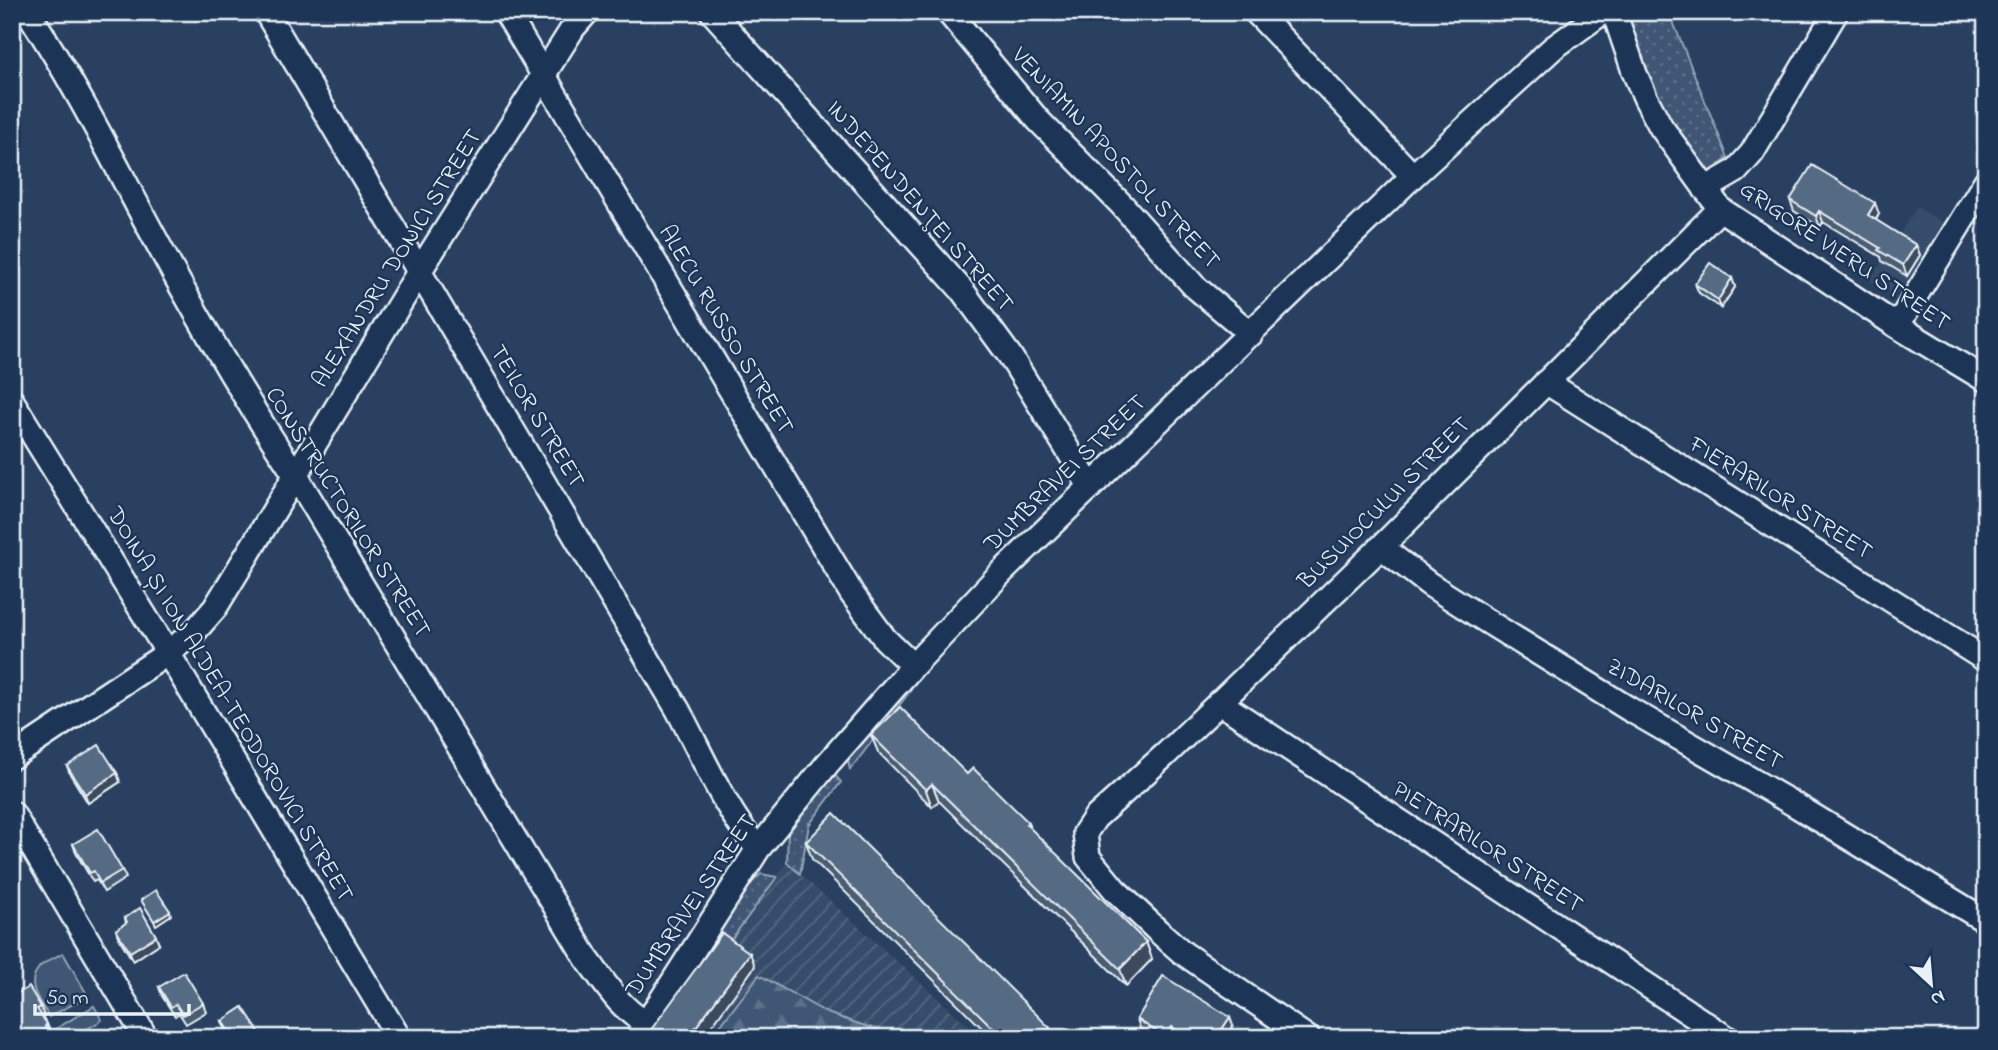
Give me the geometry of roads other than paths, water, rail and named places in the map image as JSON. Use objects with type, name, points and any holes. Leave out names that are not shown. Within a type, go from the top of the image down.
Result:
[{"type":"street","name":"CONSTRUCTORILOR STREET","points":[[28,12],[56,55],[189,301],[259,422],[296,476],[587,958],[641,1030]]},
{"type":"street","name":"TEILOR STREET","points":[[266,12],[678,710],[730,811],[758,849]]},
{"type":"street","name":"ALECU RUSSO STREET","points":[[506,12],[852,594],[885,639],[913,666]]},
{"type":"street","name":"ALEXANDRU DONICI STREET","points":[[12,757],[168,653],[194,632],[215,608],[419,272],[573,28],[587,12]]},
{"type":"street","name":"INDEPENDENŢEI STREET","points":[[712,12],[961,289],[1010,356],[1090,486]]},
{"type":"street","name":"VENIAMIN APOSTOL STREET","points":[[948,12],[1038,120],[1122,205],[1194,286],[1251,334]]},
{"type":"street","points":[[1256,12],[1413,176]]},
{"type":"street","name":"DUMBRAVEI STREET","points":[[641,1030],[758,849],[913,666],[1001,573],[1413,176],[1553,48],[1603,12]]},
{"type":"street","name":"GRIGORE VIERU STREET","points":[[1614,12],[1646,99],[1661,127],[1720,209],[1897,326],[1986,380]]},
{"type":"street","points":[[1705,189],[1736,170],[1752,153],[1836,12]]},
{"type":"street","points":[[1897,326],[1986,181]]},
{"type":"street","name":"BUSUIOCULUI STREET","points":[[1308,1038],[1183,953],[1157,931],[1115,890],[1088,857],[1085,834],[1095,818],[1166,754],[1381,547],[1720,209]]},
{"type":"street","name":"FIERARILOR STREET","points":[[1546,382],[1986,660]]},
{"type":"street","name":"DOINA ȘI ION ALDEA-TEODOROVICI STREET","points":[[12,401],[168,653],[399,1038]]},
{"type":"street","name":"ZIDARILOR STREET","points":[[1381,547],[1429,584],[1629,709],[1797,806],[1986,921]]},
{"type":"street","name":"PIETRARILOR STREET","points":[[1219,702],[1727,1038]]},
{"type":"street","points":[[12,813],[146,1038]]}]
